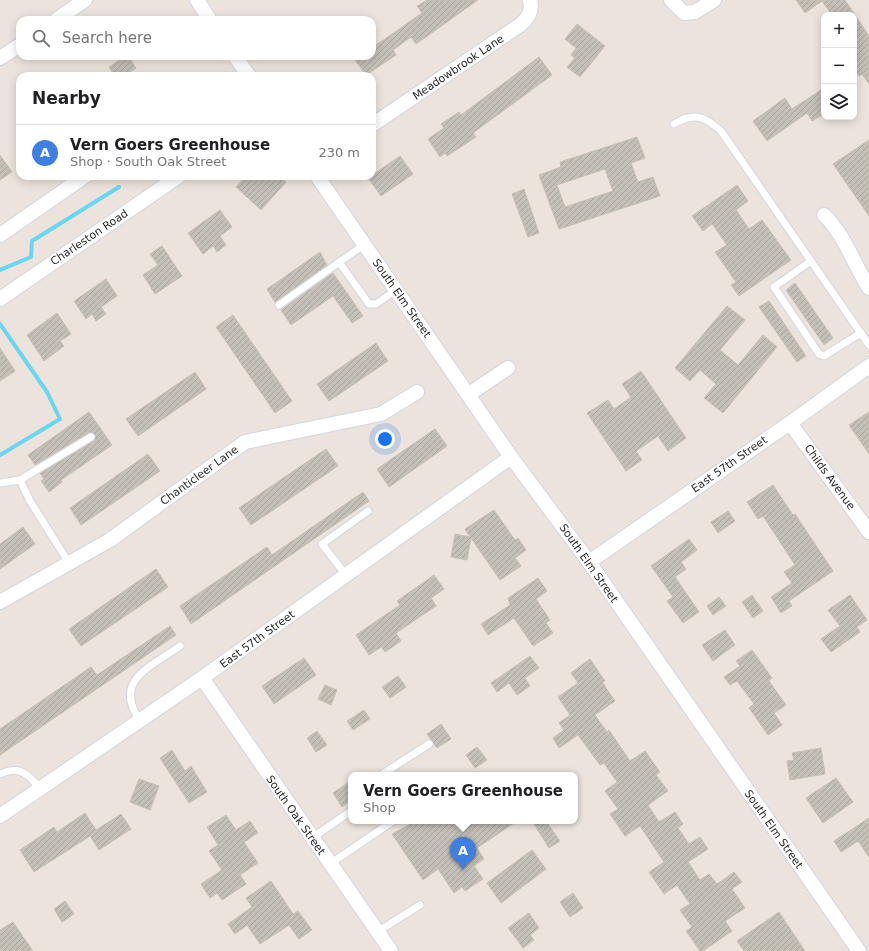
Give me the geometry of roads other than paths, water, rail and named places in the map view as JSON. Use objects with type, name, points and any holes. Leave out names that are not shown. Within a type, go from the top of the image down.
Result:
[{"type":"street","points":[[62,16],[85,0]]},
{"type":"street","points":[[197,0],[207,16]]},
{"type":"street","name":"Meadowbrook Lane","points":[[376,122],[520,25],[529,16],[531,4],[530,0]]},
{"type":"street","points":[[671,0],[684,13],[695,12],[714,0]]},
{"type":"street","points":[[0,58],[16,48]]},
{"type":"street","points":[[238,60],[246,72]]},
{"type":"street","points":[[0,235],[79,180]]},
{"type":"street","name":"Charleston Road","points":[[0,299],[173,180]]},
{"type":"street","name":"South Elm Street","points":[[320,180],[512,457],[589,562],[859,951]]},
{"type":"street","points":[[824,215],[832,223],[842,238],[857,270],[869,288]]},
{"type":"street","name":"East 57th Street","points":[[589,562],[790,423],[869,366]]},
{"type":"street","points":[[469,394],[508,368]]},
{"type":"street","name":"Chanticleer Lane","points":[[0,602],[110,540],[245,442],[381,414],[417,392]]},
{"type":"street","name":"Childs Avenue","points":[[790,423],[869,532]]},
{"type":"street","name":"East 57th Street","points":[[0,816],[202,678],[512,457]]},
{"type":"street","name":"South Oak Street","points":[[202,678],[390,951]]},
{"type":"lane","points":[[674,124],[685,118],[696,116],[710,121],[721,131],[869,345]]},
{"type":"lane","points":[[279,305],[365,244]]},
{"type":"lane","points":[[811,261],[774,287],[819,354],[824,356],[861,333]]},
{"type":"lane","points":[[339,262],[369,304],[376,304],[396,290]]},
{"type":"lane","points":[[0,482],[20,480],[92,437]]},
{"type":"lane","points":[[20,480],[30,500],[69,563]]},
{"type":"lane","points":[[346,576],[322,544],[368,511]]},
{"type":"lane","points":[[140,721],[130,704],[129,696],[131,686],[141,674],[180,646]]},
{"type":"lane","points":[[386,772],[429,744]]},
{"type":"lane","points":[[0,774],[10,770],[20,770],[30,776],[40,789]]},
{"type":"lane","points":[[312,838],[348,813]]},
{"type":"lane","points":[[330,864],[389,824]]},
{"type":"lane","points":[[377,932],[420,905]]},
{"type":"waterway","points":[[0,270],[31,257],[32,241],[119,187]]},
{"type":"waterway","points":[[0,324],[47,392],[60,419],[0,455]]},
{"type":"place","name":"Vern Goers Greenhouse","points":[[463,870]]}]
